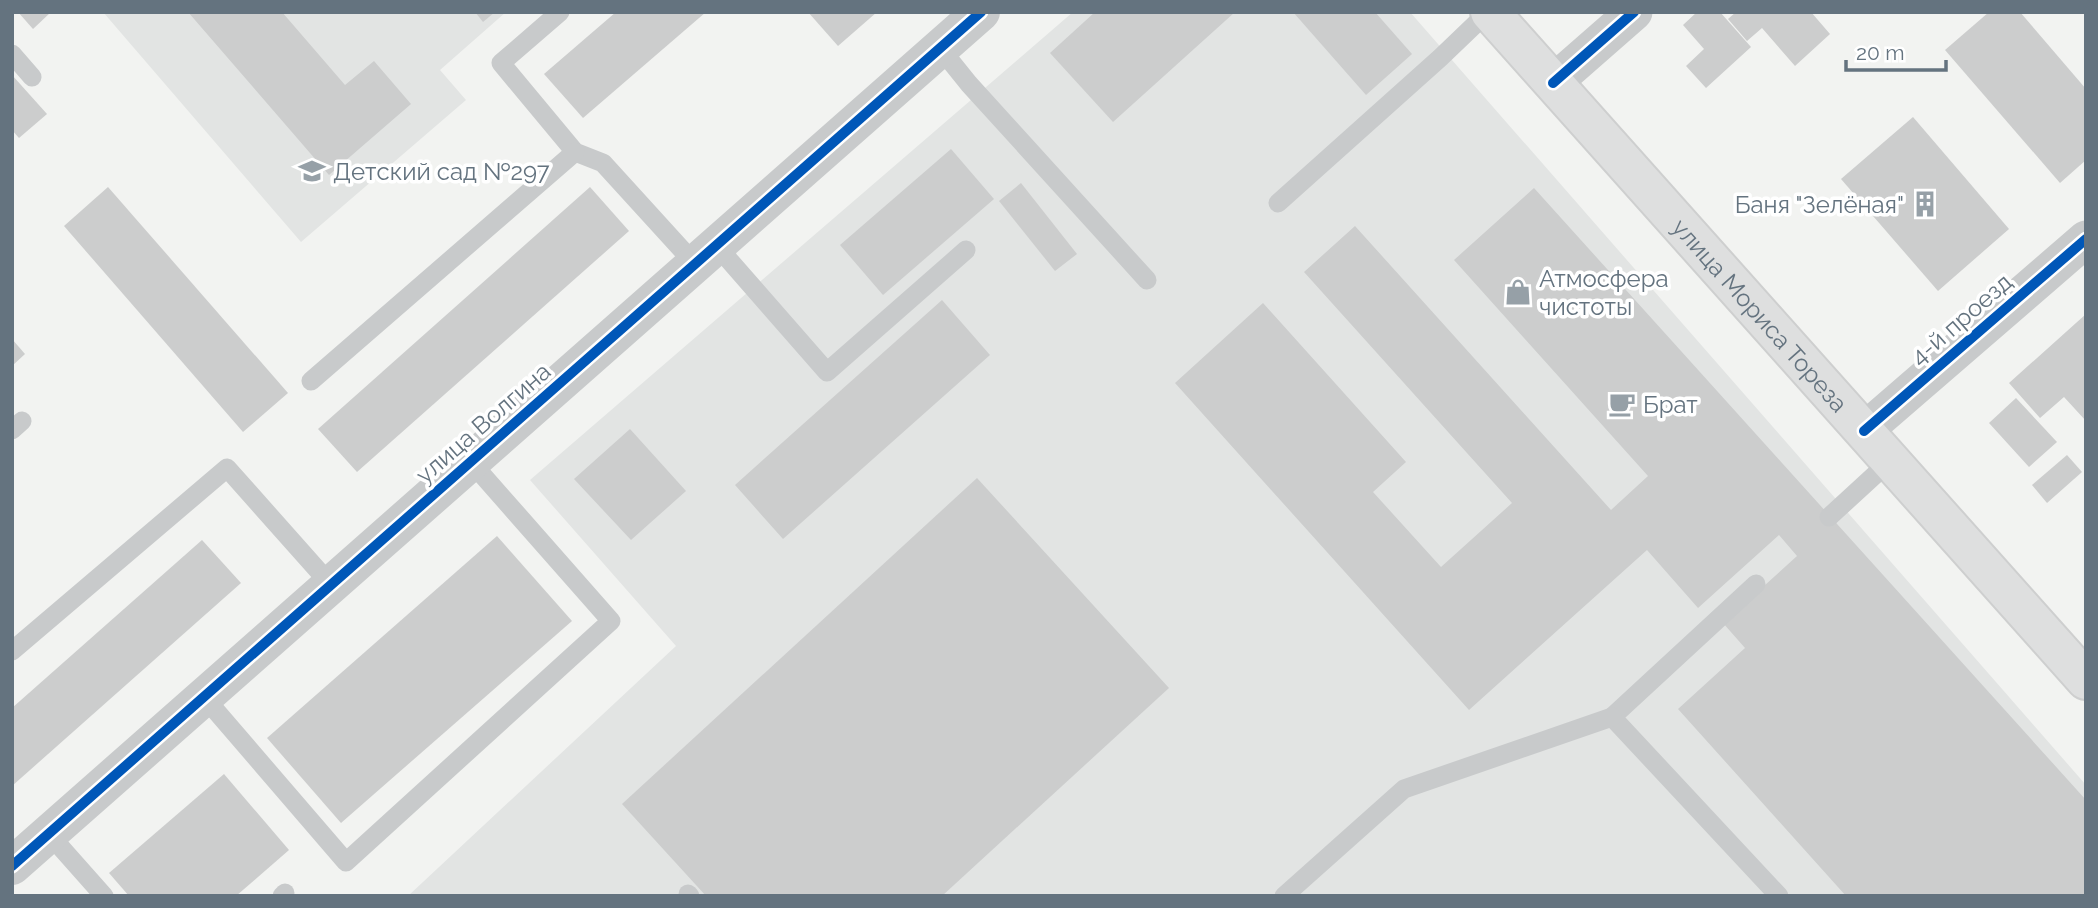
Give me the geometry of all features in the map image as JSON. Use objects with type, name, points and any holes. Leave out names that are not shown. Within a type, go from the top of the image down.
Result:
[{"type":"main road","name":"улица Мориса Тореза","points":[[1489,12],[2086,680]]},
{"type":"street","name":"улица Волгина","points":[[12,866],[981,12]]},
{"type":"street","points":[[1553,83],[1634,12]]},
{"type":"street","name":"4-й проезд","points":[[1864,431],[2086,239]]},
{"type":"lane","points":[[560,12],[501,63],[575,152],[603,163],[707,254],[729,260],[827,372],[966,250]]},
{"type":"lane","points":[[1278,203],[1489,12]]},
{"type":"lane","points":[[940,48],[969,84],[1147,280]]},
{"type":"lane","points":[[12,54],[32,77]]},
{"type":"lane","points":[[311,381],[575,152]]},
{"type":"lane","points":[[1829,517],[1890,461]]},
{"type":"lane","points":[[204,697],[346,862],[611,621],[471,462]]},
{"type":"lane","points":[[12,651],[227,468],[331,585]]},
{"type":"lane","points":[[1284,896],[1404,789],[1612,717],[1756,584]]},
{"type":"lane","points":[[1612,717],[1779,896]]},
{"type":"lane","points":[[49,834],[104,896]]},
{"type":"shaded area","name":"Детский сад №297","points":[[103,12],[506,12],[440,70],[466,100],[301,242]]},
{"type":"shaded area","points":[[1073,12],[1410,12],[2086,785],[2086,896],[408,896],[676,646],[530,480]]},
{"type":"building","points":[[18,12],[51,12],[33,29]]},
{"type":"building","points":[[188,12],[282,12],[345,85],[374,61],[411,104],[329,175]]},
{"type":"building","points":[[475,12],[495,12],[483,22]]},
{"type":"building","points":[[616,12],[706,12],[583,118],[544,74]]},
{"type":"building","points":[[808,12],[877,12],[838,46]]},
{"type":"building","points":[[1095,12],[1235,12],[1113,122],[1050,53]]},
{"type":"building","points":[[1293,12],[1375,12],[1412,54],[1366,95]]},
{"type":"building","points":[[1697,12],[1720,12],[1751,47],[1706,88],[1686,66],[1704,49],[1683,25]]},
{"type":"building","points":[[1736,12],[1811,12],[1830,34],[1795,66],[1762,28],[1747,41],[1728,19]]},
{"type":"building","points":[[1989,12],[2020,12],[2086,89],[2086,160],[2060,183],[1945,50]]},
{"type":"building","points":[[12,75],[47,114],[19,138],[12,130]]},
{"type":"building","name":"Баня \"Зелёная\"","points":[[1913,117],[2009,229],[1938,291],[1841,179]]},
{"type":"building","points":[[951,149],[994,199],[883,295],[840,245]]},
{"type":"building","points":[[1021,183],[1077,254],[1055,271],[999,201]]},
{"type":"building","points":[[108,187],[288,393],[243,432],[64,226]]},
{"type":"building","points":[[590,187],[629,231],[357,472],[318,429]]},
{"type":"building","points":[[1534,188],[2086,800],[2086,896],[1846,896],[1678,709],[1745,648],[1723,623],[1797,556],[1779,535],[1698,608],[1647,550],[1469,710],[1175,383],[1263,303],[1406,462],[1373,492],[1441,567],[1512,503],[1304,272],[1355,226],[1611,510],[1648,476],[1454,260]]},
{"type":"building","points":[[942,300],[990,355],[783,539],[735,485]]},
{"type":"building","points":[[2086,314],[2086,421],[2064,397],[2040,418],[2009,383]]},
{"type":"building","points":[[12,339],[25,354],[12,366]]},
{"type":"building","points":[[2016,398],[2057,442],[2029,467],[1989,423]]},
{"type":"building","points":[[630,429],[686,491],[631,540],[574,479]]},
{"type":"building","points":[[2067,455],[2082,472],[2047,503],[2032,485]]},
{"type":"building","points":[[977,478],[1169,688],[942,896],[706,896],[622,804]]},
{"type":"building","points":[[497,536],[572,621],[341,823],[267,738]]},
{"type":"building","points":[[202,540],[241,583],[12,786],[12,708]]},
{"type":"building","points":[[224,774],[289,850],[236,896],[129,896],[109,873]]},
{"type":"cycle path","points":[[12,866],[981,12]]},
{"type":"cycle path","points":[[1553,83],[1634,12]]},
{"type":"cycle path","points":[[1864,431],[2086,239]]},
{"type":"place","name":"Детский сад №297","points":[[312,171]]},
{"type":"place","name":"Баня \"Зелёная\"","points":[[1925,204]]},
{"type":"place","name":"Атмосфера чистоты","points":[[1518,292]]},
{"type":"place","name":"Брат","points":[[1622,404]]}]
